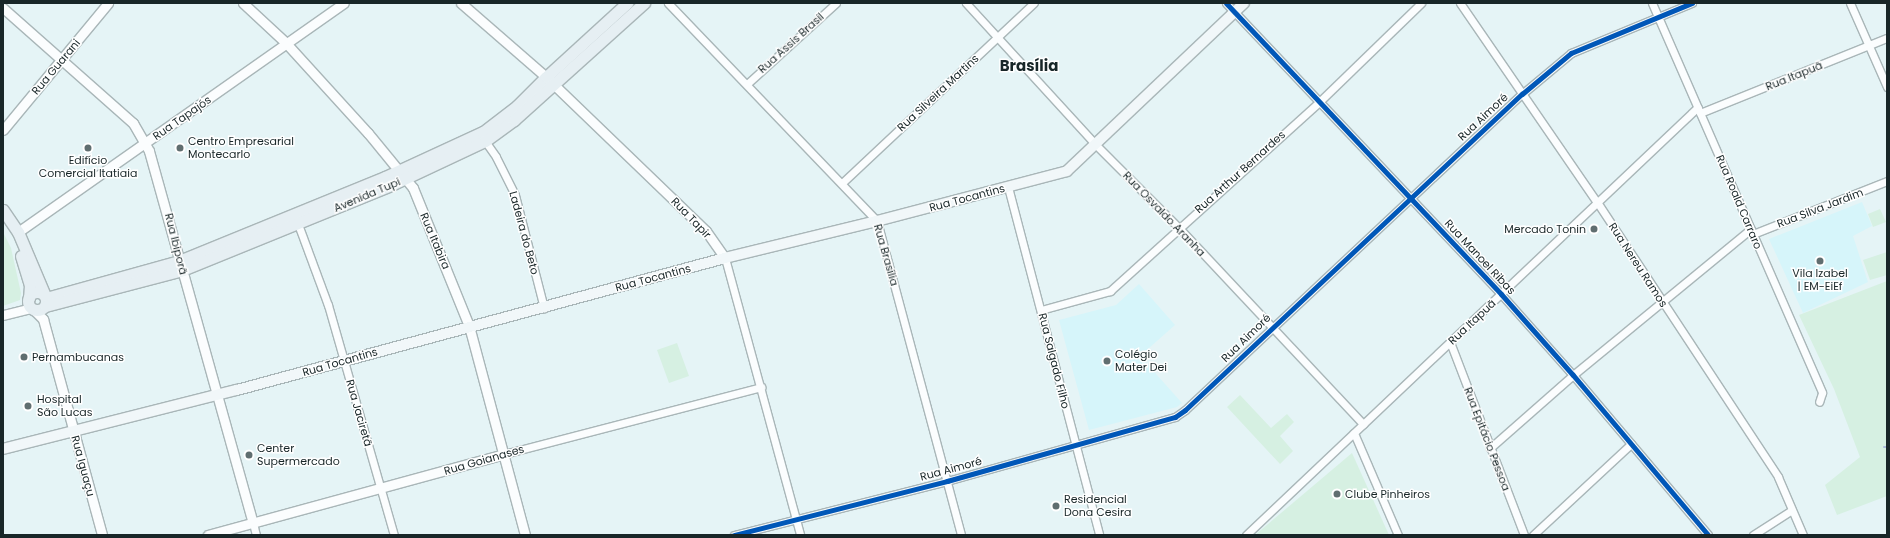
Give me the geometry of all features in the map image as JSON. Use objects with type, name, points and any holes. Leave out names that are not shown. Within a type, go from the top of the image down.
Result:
[{"type":"main road","name":"Avenida Tupi","points":[[181,266],[485,141],[514,120],[550,80],[627,3]]},
{"type":"main road","name":"Avenida Tupi","points":[[45,302],[181,266],[298,224],[403,175],[483,132],[518,106],[644,3]]},
{"type":"main road","name":"Rua Tocantins","points":[[3,449],[218,395],[725,258],[877,221],[1066,171],[1244,3]]},
{"type":"main road","points":[[3,210],[18,232],[45,302]]},
{"type":"main road","points":[[3,222],[15,243],[26,269],[30,285],[31,303],[38,310],[45,302]]},
{"type":"main road","points":[[31,303],[36,292],[42,294],[45,302]]},
{"type":"street","name":"Rua Guarani","points":[[3,130],[108,3]]},
{"type":"street","name":"Rua Itabira","points":[[243,3],[286,43],[403,175],[433,236],[469,326],[526,535]]},
{"type":"street","name":"Rua Tapajós","points":[[18,232],[344,3]]},
{"type":"street","name":"Rua Tapir","points":[[461,3],[550,80],[706,231],[725,258],[800,535]]},
{"type":"street","name":"Rua Brasília","points":[[668,3],[877,221],[961,535]]},
{"type":"street","name":"Rua Assis Brasil","points":[[747,84],[836,3]]},
{"type":"street","name":"Rua Osvaldo Aranha","points":[[966,3],[998,36],[1095,144],[1179,228],[1363,424]]},
{"type":"street","name":"Rua Silveira Martins","points":[[842,183],[1034,3]]},
{"type":"street","name":"Rua Manoel Ribas","points":[[1226,3],[1501,294],[1573,374],[1708,535]]},
{"type":"street","name":"Rua Arthur Bernardes","points":[[1041,310],[1110,291],[1319,102],[1421,3]]},
{"type":"street","name":"Rua Nereu Ramos","points":[[1460,3],[1597,202],[1778,477],[1803,535]]},
{"type":"street","name":"Rua Roald Carraro","points":[[1652,3],[1822,393],[1819,402]]},
{"type":"street","name":"Rua Aimoré","points":[[734,535],[947,481],[1175,416],[1185,410],[1522,94],[1571,53],[1692,3]]},
{"type":"street","points":[[1850,3],[1887,87]]},
{"type":"street","name":"Rua Ibiporã","points":[[3,8],[133,123],[145,144],[168,212],[181,266],[256,535]]},
{"type":"street","name":"Rua Itapuã","points":[[1246,535],[1597,202],[1699,110],[1887,38]]},
{"type":"street","name":"Ladeira do Beto","points":[[485,141],[496,157],[515,195],[544,308]]},
{"type":"street","name":"Rua Silva Jardim","points":[[1490,448],[1573,374],[1662,300],[1752,232],[1887,182]]},
{"type":"street","name":"Rua Salgado Filho","points":[[1008,187],[1099,535]]},
{"type":"street","name":"Rua Jaciretã","points":[[298,224],[328,305],[394,535]]},
{"type":"street","points":[[3,315],[31,303]]},
{"type":"street","name":"Rua Iguaçu","points":[[31,303],[43,319],[102,535]]},
{"type":"street","name":"Rua Epitácio Pessoa","points":[[1450,342],[1524,535]]},
{"type":"street","name":"Rua Goianases","points":[[208,535],[381,489],[504,454],[761,387]]},
{"type":"street","points":[[1354,433],[1398,535]]},
{"type":"street","points":[[1533,535],[1631,444]]},
{"type":"street","points":[[1753,535],[1792,510]]},
{"type":"shaded area","name":"Vila Izabel | EM-EiEf","points":[[1862,202],[1872,226],[1853,236],[1868,282],[1803,313],[1769,239]]},
{"type":"shaded area","name":"Colégio Mater Dei","points":[[1139,284],[1175,325],[1140,356],[1182,403],[1177,407],[1089,430],[1059,320],[1116,305]]},
{"type":"green space","points":[[1880,209],[1886,222],[1873,227],[1868,214]]},
{"type":"green space","points":[[3,232],[11,248],[21,293],[20,300],[3,306]]},
{"type":"green space","points":[[1887,252],[1887,275],[1870,280],[1863,260]]},
{"type":"green space","points":[[1887,281],[1887,496],[1837,515],[1825,485],[1860,457],[1834,389],[1799,315]]},
{"type":"green space","points":[[677,343],[689,376],[669,383],[657,350]]},
{"type":"green space","points":[[1240,395],[1271,428],[1287,414],[1294,422],[1280,436],[1293,451],[1280,464],[1227,407]]},
{"type":"green space","name":"Clube Pinheiros","points":[[1352,453],[1389,535],[1255,535]]},
{"type":"cycle path","points":[[1226,3],[1501,294],[1573,375],[1708,535]]},
{"type":"cycle path","points":[[734,535],[947,481],[1175,417],[1185,410],[1522,94],[1571,53],[1692,3]]},
{"type":"place","name":"Edifício Comercial Itatiaia","points":[[88,148]]},
{"type":"place","name":"Centro Empresarial Montecarlo","points":[[180,148]]},
{"type":"place","name":"Mercado Tonin","points":[[1594,229]]},
{"type":"place","name":"Vila Izabel | EM-EiEf","points":[[1820,261]]},
{"type":"place","name":"Pernambucanas","points":[[24,357]]},
{"type":"place","name":"Colégio Mater Dei","points":[[1107,361]]},
{"type":"place","name":"Hospital São Lucas","points":[[28,406]]},
{"type":"place","name":"Center Supermercado","points":[[249,455]]},
{"type":"place","name":"Clube Pinheiros","points":[[1337,494]]},
{"type":"place","name":"Residencial Dona Cesira","points":[[1056,506]]},
{"type":"district","name":"Brasília","points":[[1029,66]]}]
